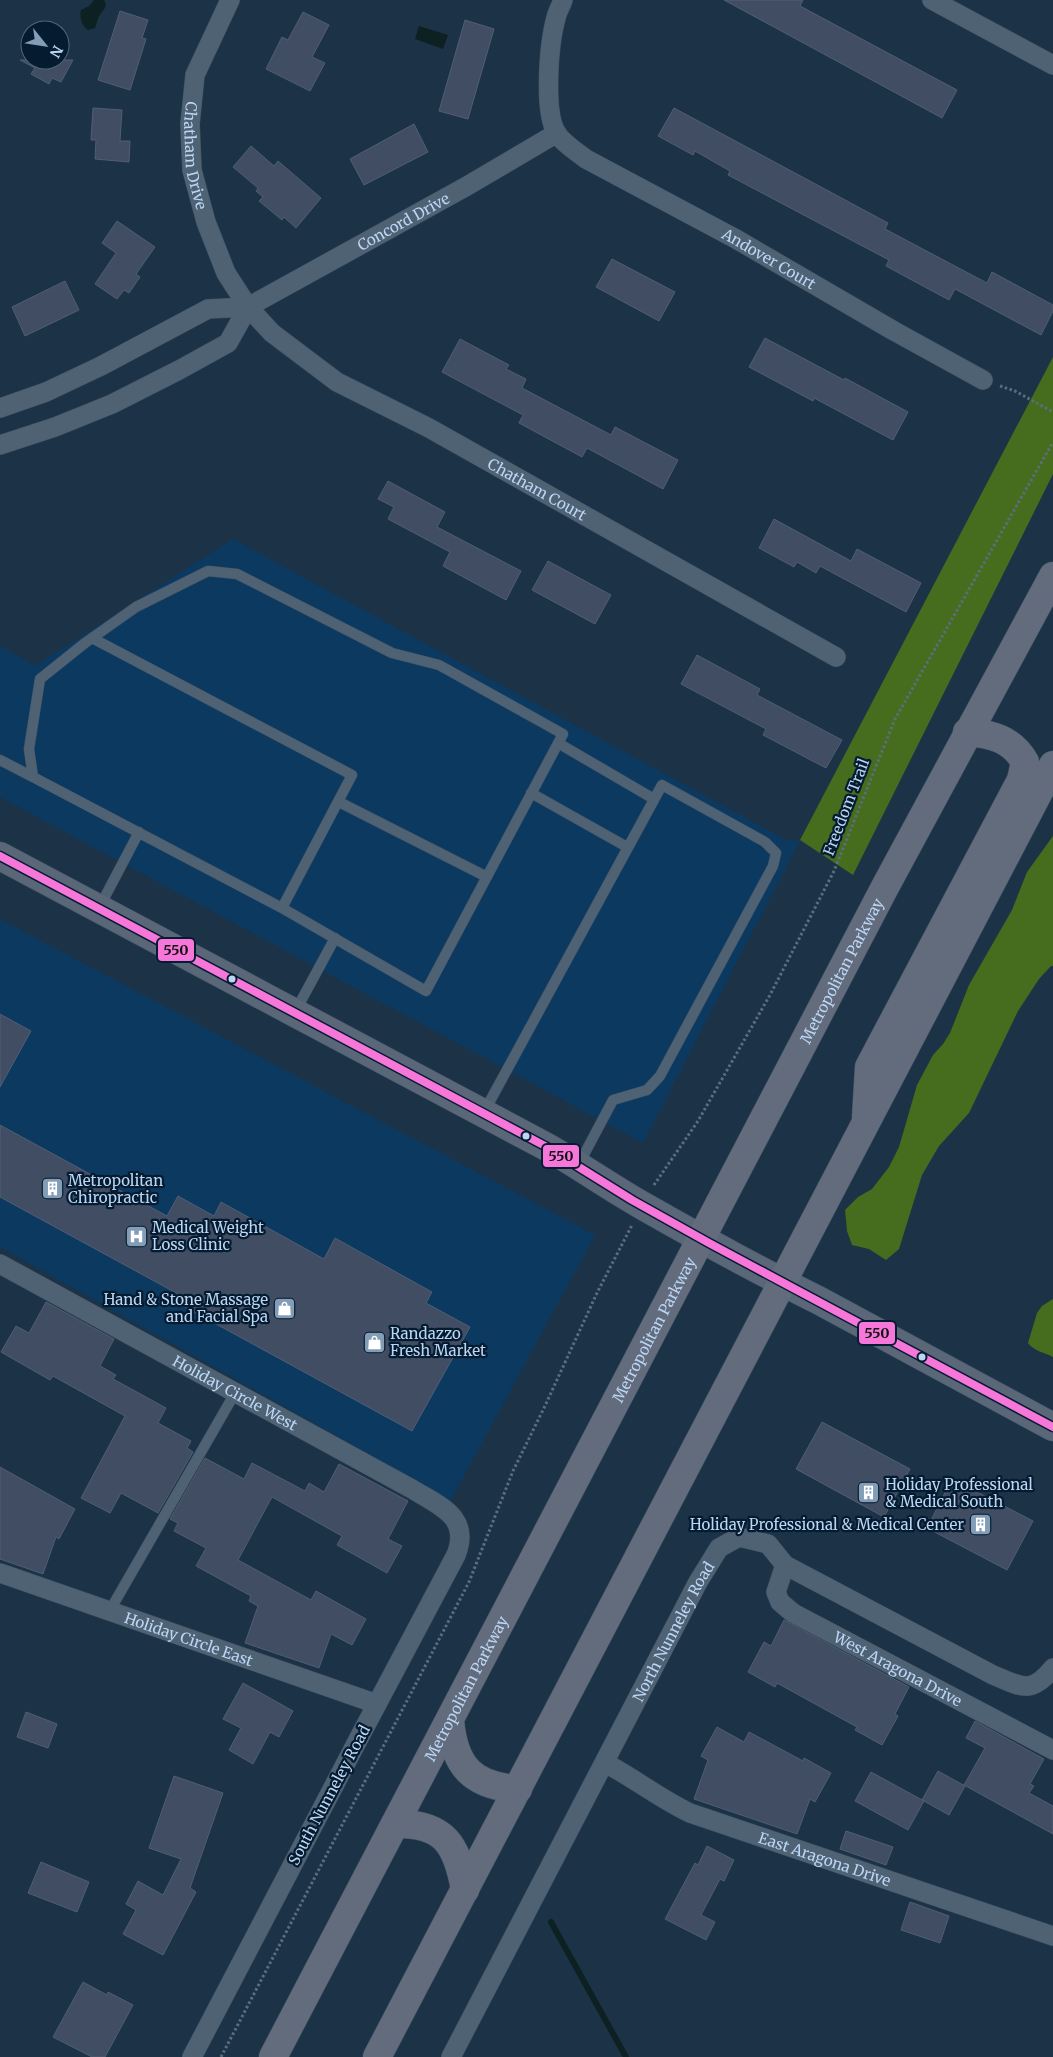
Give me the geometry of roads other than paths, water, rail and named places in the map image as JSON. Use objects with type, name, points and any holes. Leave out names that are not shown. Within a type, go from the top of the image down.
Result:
[{"type":"main road","name":"Metropolitan Parkway","points":[[273,2057],[967,732],[1053,576]]},
{"type":"main road","points":[[866,1126],[869,1067],[1021,780],[1024,762],[1011,744],[998,737],[967,732]]},
{"type":"main road","points":[[377,2057],[866,1126],[1053,765]]},
{"type":"main road","points":[[0,856],[579,1165],[643,1206],[782,1283],[818,1300],[1053,1427]]},
{"type":"main road","points":[[450,1720],[452,1741],[456,1753],[473,1776],[487,1784],[502,1788],[518,1789]]},
{"type":"main road","points":[[395,1824],[423,1826],[445,1838],[454,1850],[461,1866],[465,1890]]},
{"type":"street","name":"Chatham Drive","points":[[230,0],[195,75],[190,124],[192,170],[206,222],[226,273],[248,308]]},
{"type":"street","points":[[557,133],[550,113],[550,57],[556,17],[563,0]]},
{"type":"street","points":[[932,0],[1053,65]]},
{"type":"street","name":"Concord Drive","points":[[0,408],[46,392],[101,366],[208,309],[248,308],[467,186],[557,133]]},
{"type":"street","name":"Andover Court","points":[[557,133],[570,147],[586,159],[736,240],[983,380]]},
{"type":"street","points":[[0,445],[55,427],[112,404],[228,343],[248,308]]},
{"type":"street","name":"Chatham Court","points":[[248,308],[272,333],[337,382],[429,428],[836,657]]},
{"type":"street","name":"Holiday Circle West","points":[[0,1264],[446,1510],[456,1520],[460,1531]]},
{"type":"street","name":"South Nunneley Road","points":[[192,2057],[456,1555],[461,1543],[460,1531]]},
{"type":"street","name":"North Nunneley Road","points":[[451,2057],[605,1763],[659,1654],[698,1582],[719,1548],[739,1537],[768,1544],[786,1565],[993,1675],[1018,1685],[1033,1686],[1044,1679],[1053,1668]]},
{"type":"street","name":"West Aragona Drive","points":[[786,1565],[776,1592],[780,1602],[793,1613],[1053,1750]]},
{"type":"street","name":"Holiday Circle East","points":[[0,1573],[377,1704]]},
{"type":"street","name":"East Aragona Drive","points":[[605,1763],[667,1802],[690,1813],[1053,1936]]},
{"type":"lane","points":[[0,760],[32,778],[282,908],[426,990],[563,734],[439,666],[392,653],[237,574],[208,571],[136,607],[92,638],[40,679],[29,749],[32,778]]},
{"type":"lane","points":[[92,638],[352,775],[282,908]]},
{"type":"lane","points":[[558,743],[654,799]]},
{"type":"lane","points":[[483,1113],[662,785],[765,842],[776,853],[773,866],[660,1076],[647,1090],[613,1100],[579,1165]]},
{"type":"lane","points":[[531,793],[627,847]]},
{"type":"lane","points":[[339,802],[487,877]]},
{"type":"lane","points":[[98,909],[138,832]]},
{"type":"lane","points":[[294,1013],[334,938]]},
{"type":"lane","points":[[109,1612],[235,1392]]},
{"type":"waterway","points":[[551,1922],[626,2057]]},
{"type":"place","name":"Metropolitan Chiropractic","points":[[52,1189]]},
{"type":"place","name":"Medical Weight Loss Clinic","points":[[136,1236]]},
{"type":"place","name":"Hand & Stone Massage and Facial Spa","points":[[284,1308]]},
{"type":"place","name":"Randazzo Fresh Market","points":[[374,1342]]},
{"type":"place","name":"Holiday Professional & Medical South","points":[[869,1493]]},
{"type":"place","name":"Holiday Professional & Medical Center","points":[[980,1524]]}]
